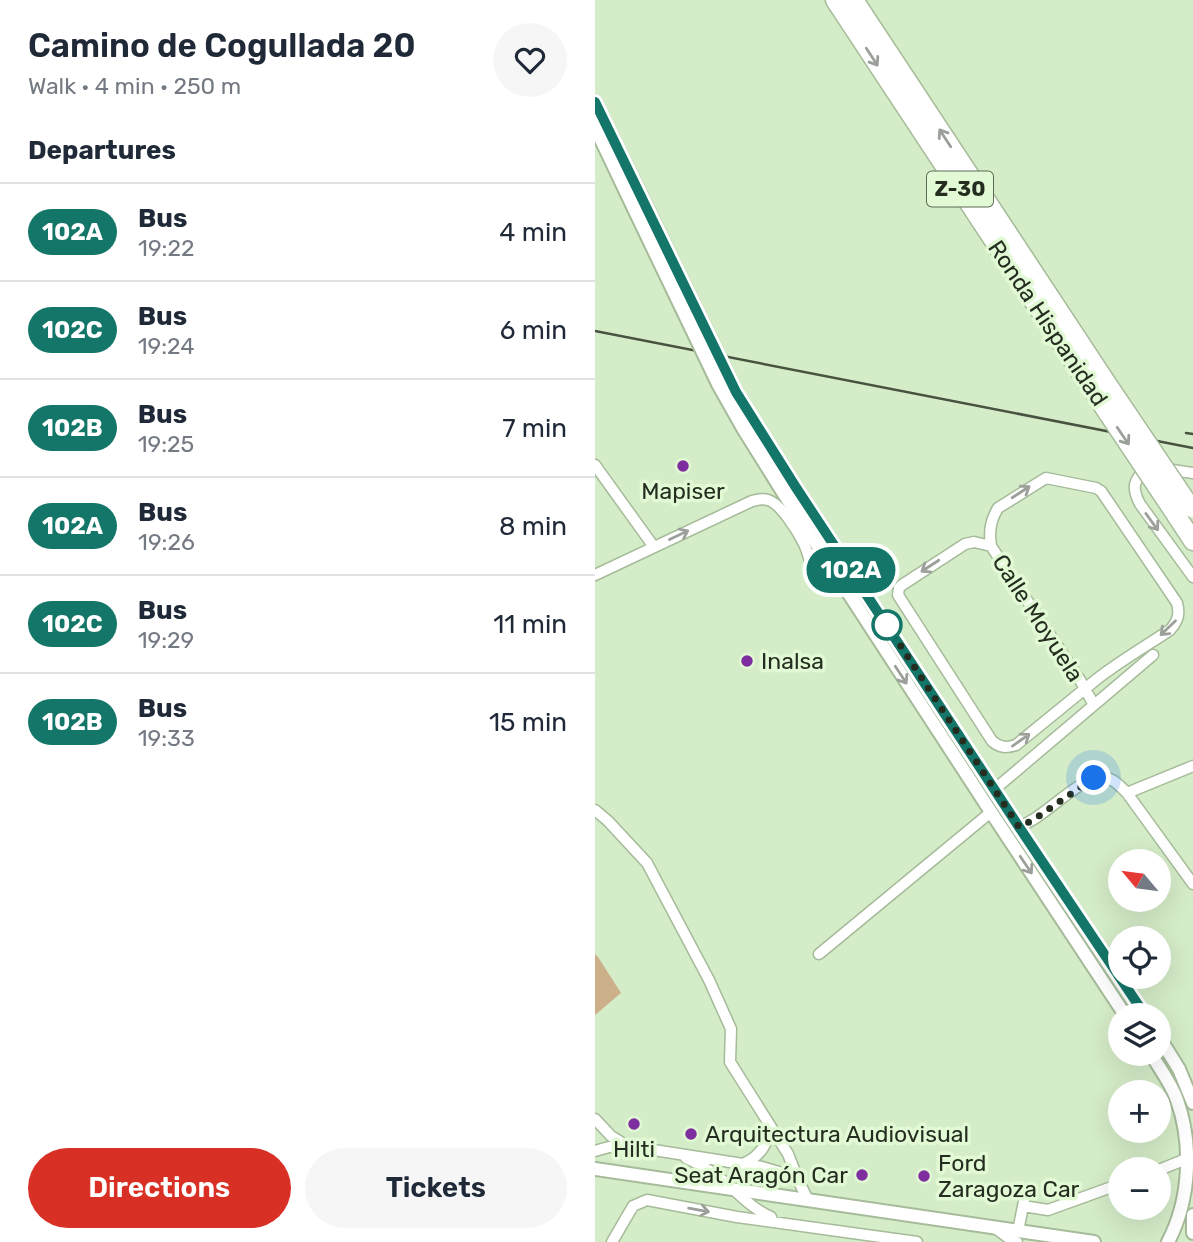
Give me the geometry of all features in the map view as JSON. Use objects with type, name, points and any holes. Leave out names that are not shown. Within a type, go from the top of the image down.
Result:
[{"type":"highway","name":"Ronda Hispanidad","points":[[835,0],[1085,379],[1187,511]]},
{"type":"highway","name":"Ronda Hispanidad","points":[[854,0],[1104,379],[1187,511],[1193,541]]},
{"type":"street","points":[[595,102],[718,384],[744,430],[846,563],[1137,1003]]},
{"type":"street","points":[[595,127],[641,209]]},
{"type":"street","points":[[595,465],[654,547]]},
{"type":"street","points":[[1193,473],[1152,468],[1139,475],[1134,490],[1140,504],[1193,577]]},
{"type":"street","name":"Calle Moyuela","points":[[991,546],[974,542],[965,544],[902,585],[898,595],[992,741],[1000,746],[1016,744],[1085,689],[1104,674],[1170,630],[1178,617],[1177,603],[1105,495],[1096,488],[1046,478],[997,508],[989,531],[991,546],[1085,689],[1094,705]]},
{"type":"street","points":[[790,490],[836,575],[1117,1003]]},
{"type":"street","points":[[595,575],[761,499],[770,500],[781,509],[803,541],[815,571],[822,576],[831,577],[841,571],[846,563]]},
{"type":"street","name":"Calle Moyuela","points":[[995,789],[1153,654]]},
{"type":"street","points":[[1126,793],[1193,765]]},
{"type":"street","points":[[1019,827],[1094,778],[1110,779],[1126,793],[1193,884]]},
{"type":"street","points":[[595,810],[647,863],[709,979],[731,1029],[730,1062],[788,1154],[808,1200]]},
{"type":"street","points":[[819,954],[991,812]]},
{"type":"street","points":[[1171,1056],[1193,1103]]},
{"type":"street","points":[[1158,1066],[1176,1098],[1184,1127],[1187,1159],[1179,1214],[1168,1242]]},
{"type":"street","points":[[597,1121],[611,1136],[628,1146]]},
{"type":"street","points":[[595,1151],[601,1138],[597,1121]]},
{"type":"street","points":[[744,1163],[757,1156],[766,1143],[769,1124]]},
{"type":"street","points":[[595,1151],[628,1146],[744,1163],[770,1169],[799,1182]]},
{"type":"street","points":[[678,1153],[715,1173],[745,1202],[760,1212],[784,1222]]},
{"type":"street","points":[[1171,1165],[1187,1159]]},
{"type":"street","points":[[595,1169],[995,1227],[1018,1236],[1094,1242]]},
{"type":"street","points":[[1023,1206],[1048,1210],[1108,1188]]},
{"type":"street","points":[[1018,1236],[1026,1191]]},
{"type":"street","points":[[612,1242],[633,1206],[652,1200],[737,1217],[917,1242]]},
{"type":"street","points":[[1193,1215],[1193,1233]]},
{"type":"shaded area","points":[[595,954],[621,993],[595,1015]]},
{"type":"railway","points":[[595,331],[1193,448]]},
{"type":"railway","points":[[1186,433],[1193,434]]},
{"type":"bus line","name":"102A","points":[[595,102],[736,392],[772,452],[1137,1003]]},
{"type":"place","name":"Mapiser","points":[[683,466]]},
{"type":"place","name":"Inalsa","points":[[747,661]]},
{"type":"place","name":"Hilti","points":[[634,1124]]},
{"type":"place","name":"Arquitectura Audiovisual","points":[[691,1134]]},
{"type":"place","name":"Seat Aragón Car","points":[[862,1175]]},
{"type":"place","name":"Ford Zaragoza Car","points":[[924,1176]]},
{"type":"route","points":[[887,625],[1019,827],[1094,778]]}]
